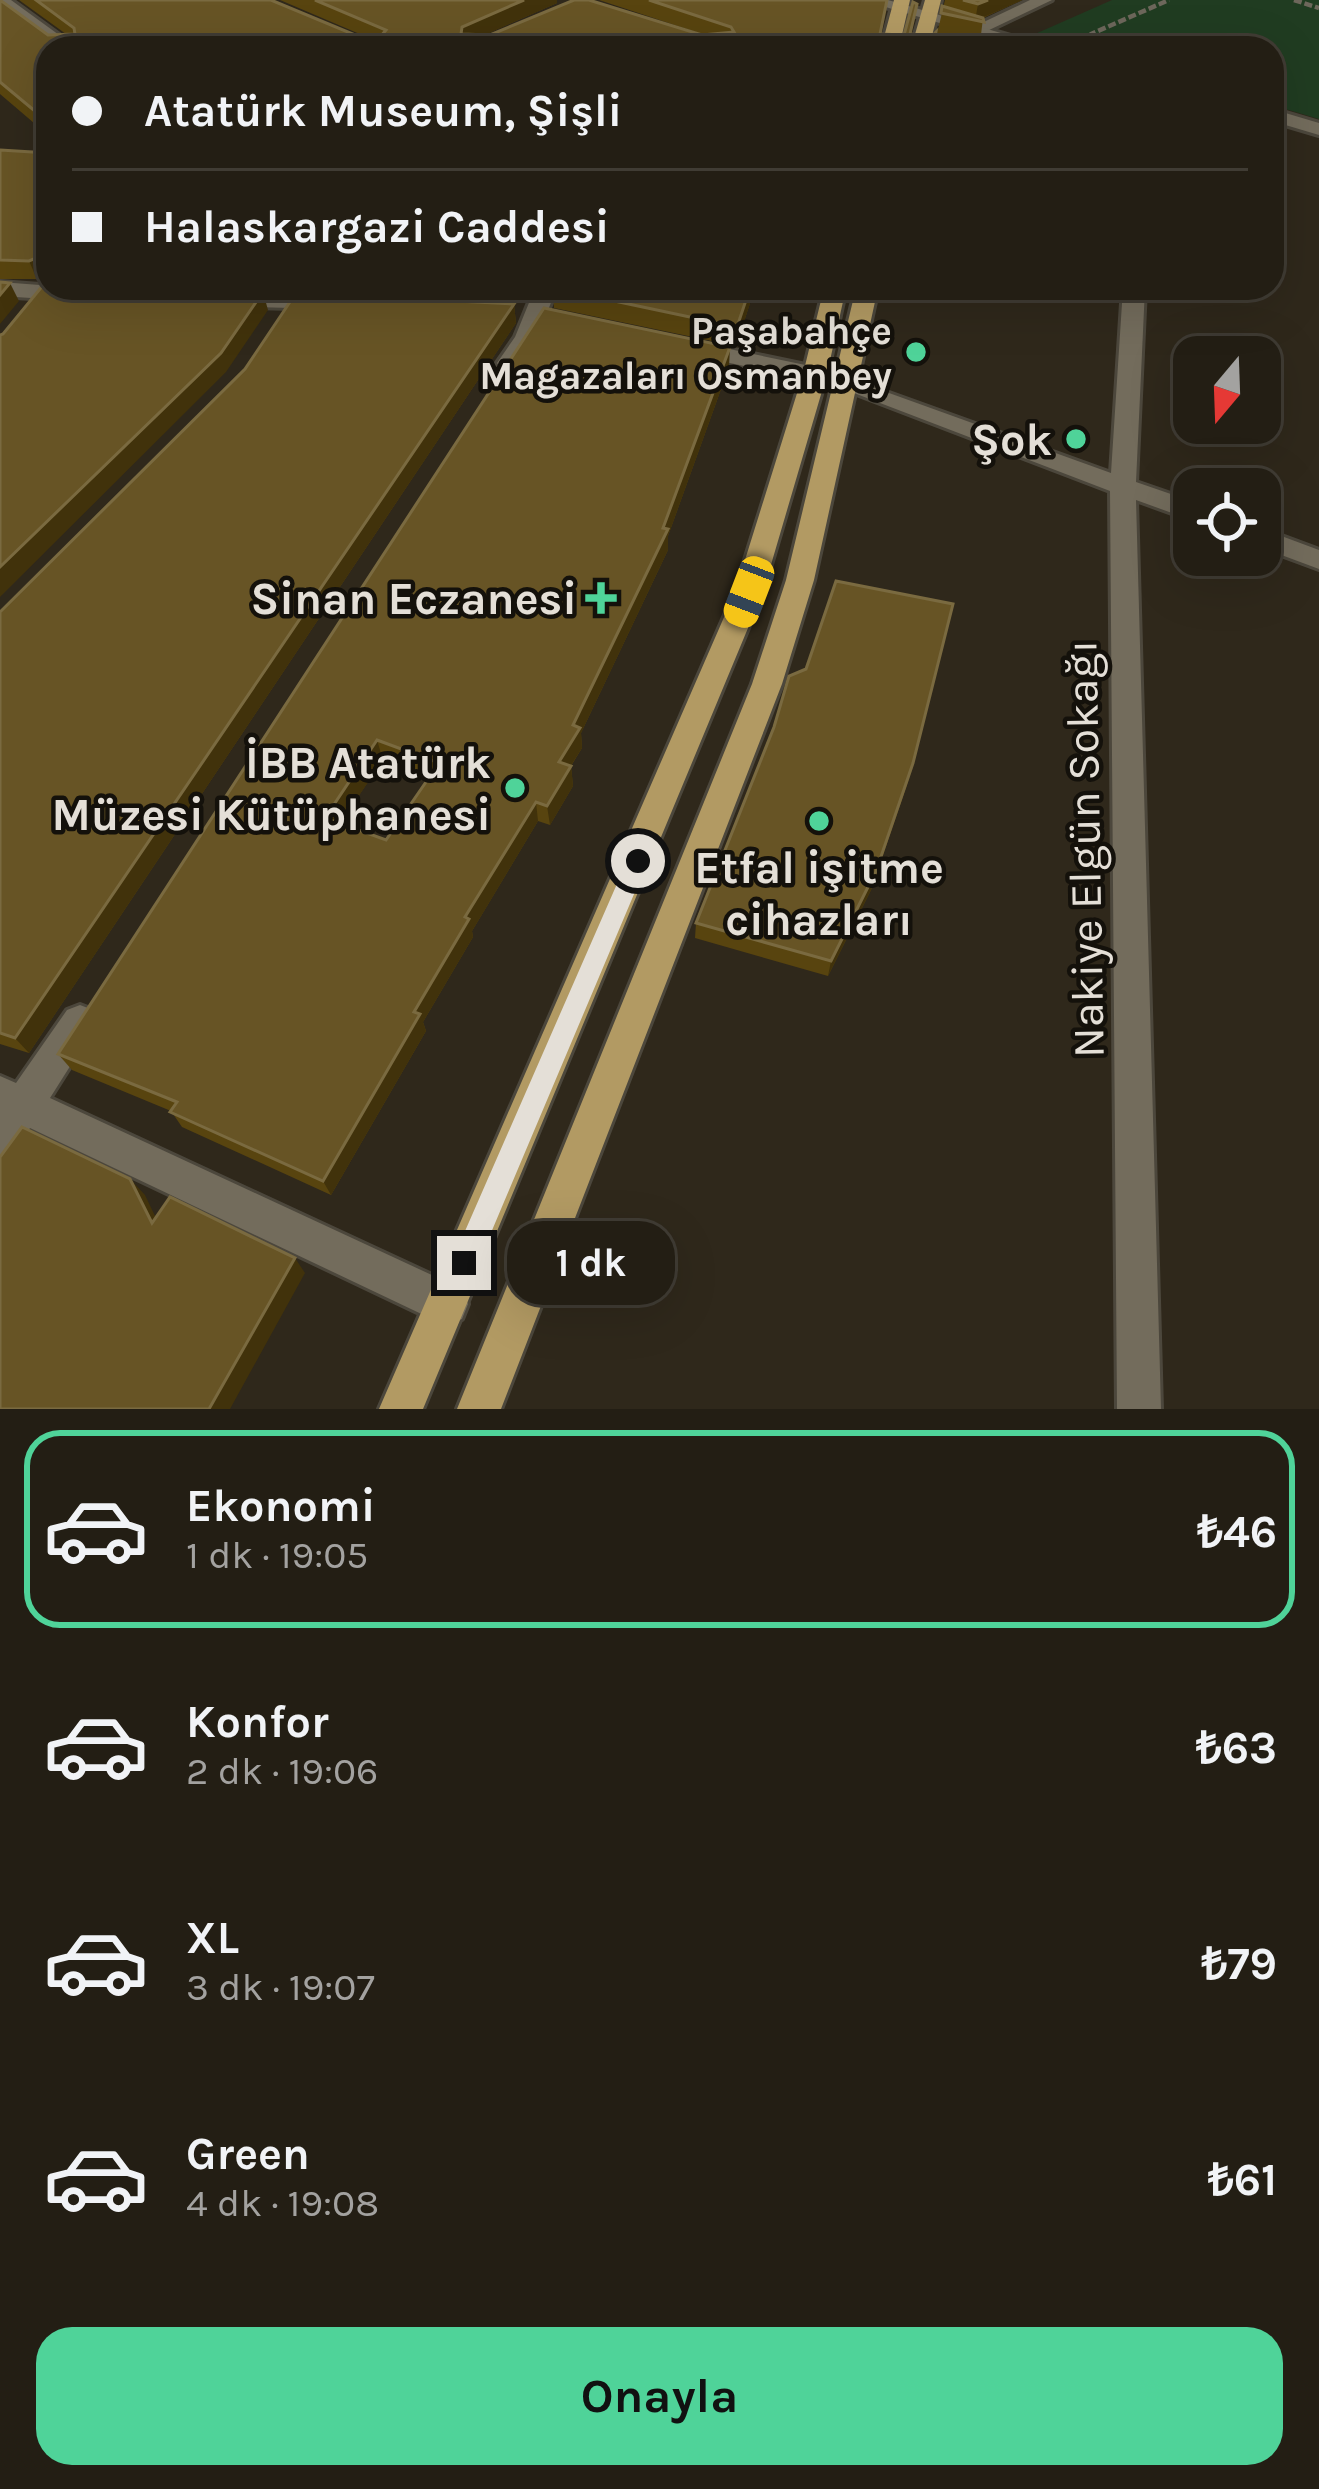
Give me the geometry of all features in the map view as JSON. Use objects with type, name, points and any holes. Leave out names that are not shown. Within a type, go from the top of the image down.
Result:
[{"type":"main road","points":[[893,36],[901,4]]},
{"type":"main road","points":[[479,1409],[766,684],[800,580],[830,380],[834,300]]},
{"type":"main road","points":[[401,1409],[704,708],[862,300]]},
{"type":"street","points":[[1,0],[51,36]]},
{"type":"street","points":[[869,0],[932,8],[1005,36]]},
{"type":"street","points":[[979,28],[1044,0]]},
{"type":"street","points":[[1284,119],[1319,129]]},
{"type":"street","points":[[0,289],[36,295]]},
{"type":"street","points":[[215,300],[355,307]]},
{"type":"street","name":"Nakiye Elgün Sokağı","points":[[1133,300],[1123,485],[1139,1409]]},
{"type":"street","points":[[488,396],[526,337],[530,310]]},
{"type":"street","points":[[675,344],[830,380],[1173,504]]},
{"type":"street","points":[[1281,546],[1319,560]]},
{"type":"street","points":[[0,1139],[12,1100],[102,988]]},
{"type":"street","points":[[12,1100],[447,1304]]},
{"type":"path","points":[[1097,36],[1090,34],[1169,0]]},
{"type":"path","points":[[1294,0],[1319,8]]},
{"type":"green space","points":[[1112,0],[1319,0],[1319,119],[1284,109],[1284,36],[1035,34]]},
{"type":"building","points":[[0,0],[48,35],[75,34],[74,28],[36,0],[271,0],[355,35],[381,36],[36,36],[36,112],[0,82]]},
{"type":"building","points":[[315,0],[524,0],[462,27],[461,34],[490,35],[574,0],[589,0],[702,35],[734,32],[731,27],[649,0],[887,0],[880,34],[904,35],[913,2],[917,4],[910,34],[932,36],[381,36],[386,30]]},
{"type":"building","points":[[942,6],[983,18],[984,22],[941,13]]},
{"type":"building","points":[[0,150],[36,152],[36,258],[0,260]]},
{"type":"building","points":[[36,294],[36,300],[257,300],[221,353],[0,567],[3,334]]},
{"type":"building","points":[[291,300],[514,304],[15,1038],[0,1033],[0,612],[245,369]]},
{"type":"building","points":[[610,300],[746,300],[737,327]]},
{"type":"building","points":[[544,308],[730,347],[663,528],[668,529],[573,725],[580,728],[559,762],[571,766],[547,806],[536,802],[465,917],[469,919],[414,1012],[420,1014],[323,1181],[170,1112],[177,1102],[58,1054]],"holes":[[[377,740],[439,763],[386,840],[325,818]]]},
{"type":"building","points":[[836,581],[953,604],[913,763],[874,877],[875,873],[831,961],[696,923],[774,727],[789,676],[806,669]]},
{"type":"building","points":[[22,1127],[130,1179],[152,1223],[170,1197],[295,1258],[209,1409],[0,1409],[0,1157]]},
{"type":"place","name":"Paşabahçe Magazaları Osmanbey","points":[[916,352]]},
{"type":"place","name":"Şok","points":[[1076,439]]},
{"type":"place","name":"Sinan Eczanesi","points":[[601,598]]},
{"type":"place","name":"İBB Atatürk Müzesi Kütüphanesi","points":[[515,788]]},
{"type":"place","name":"Etfal işitme cihazları","points":[[819,821]]},
{"type":"route","points":[[464,1263],[638,861]]}]
